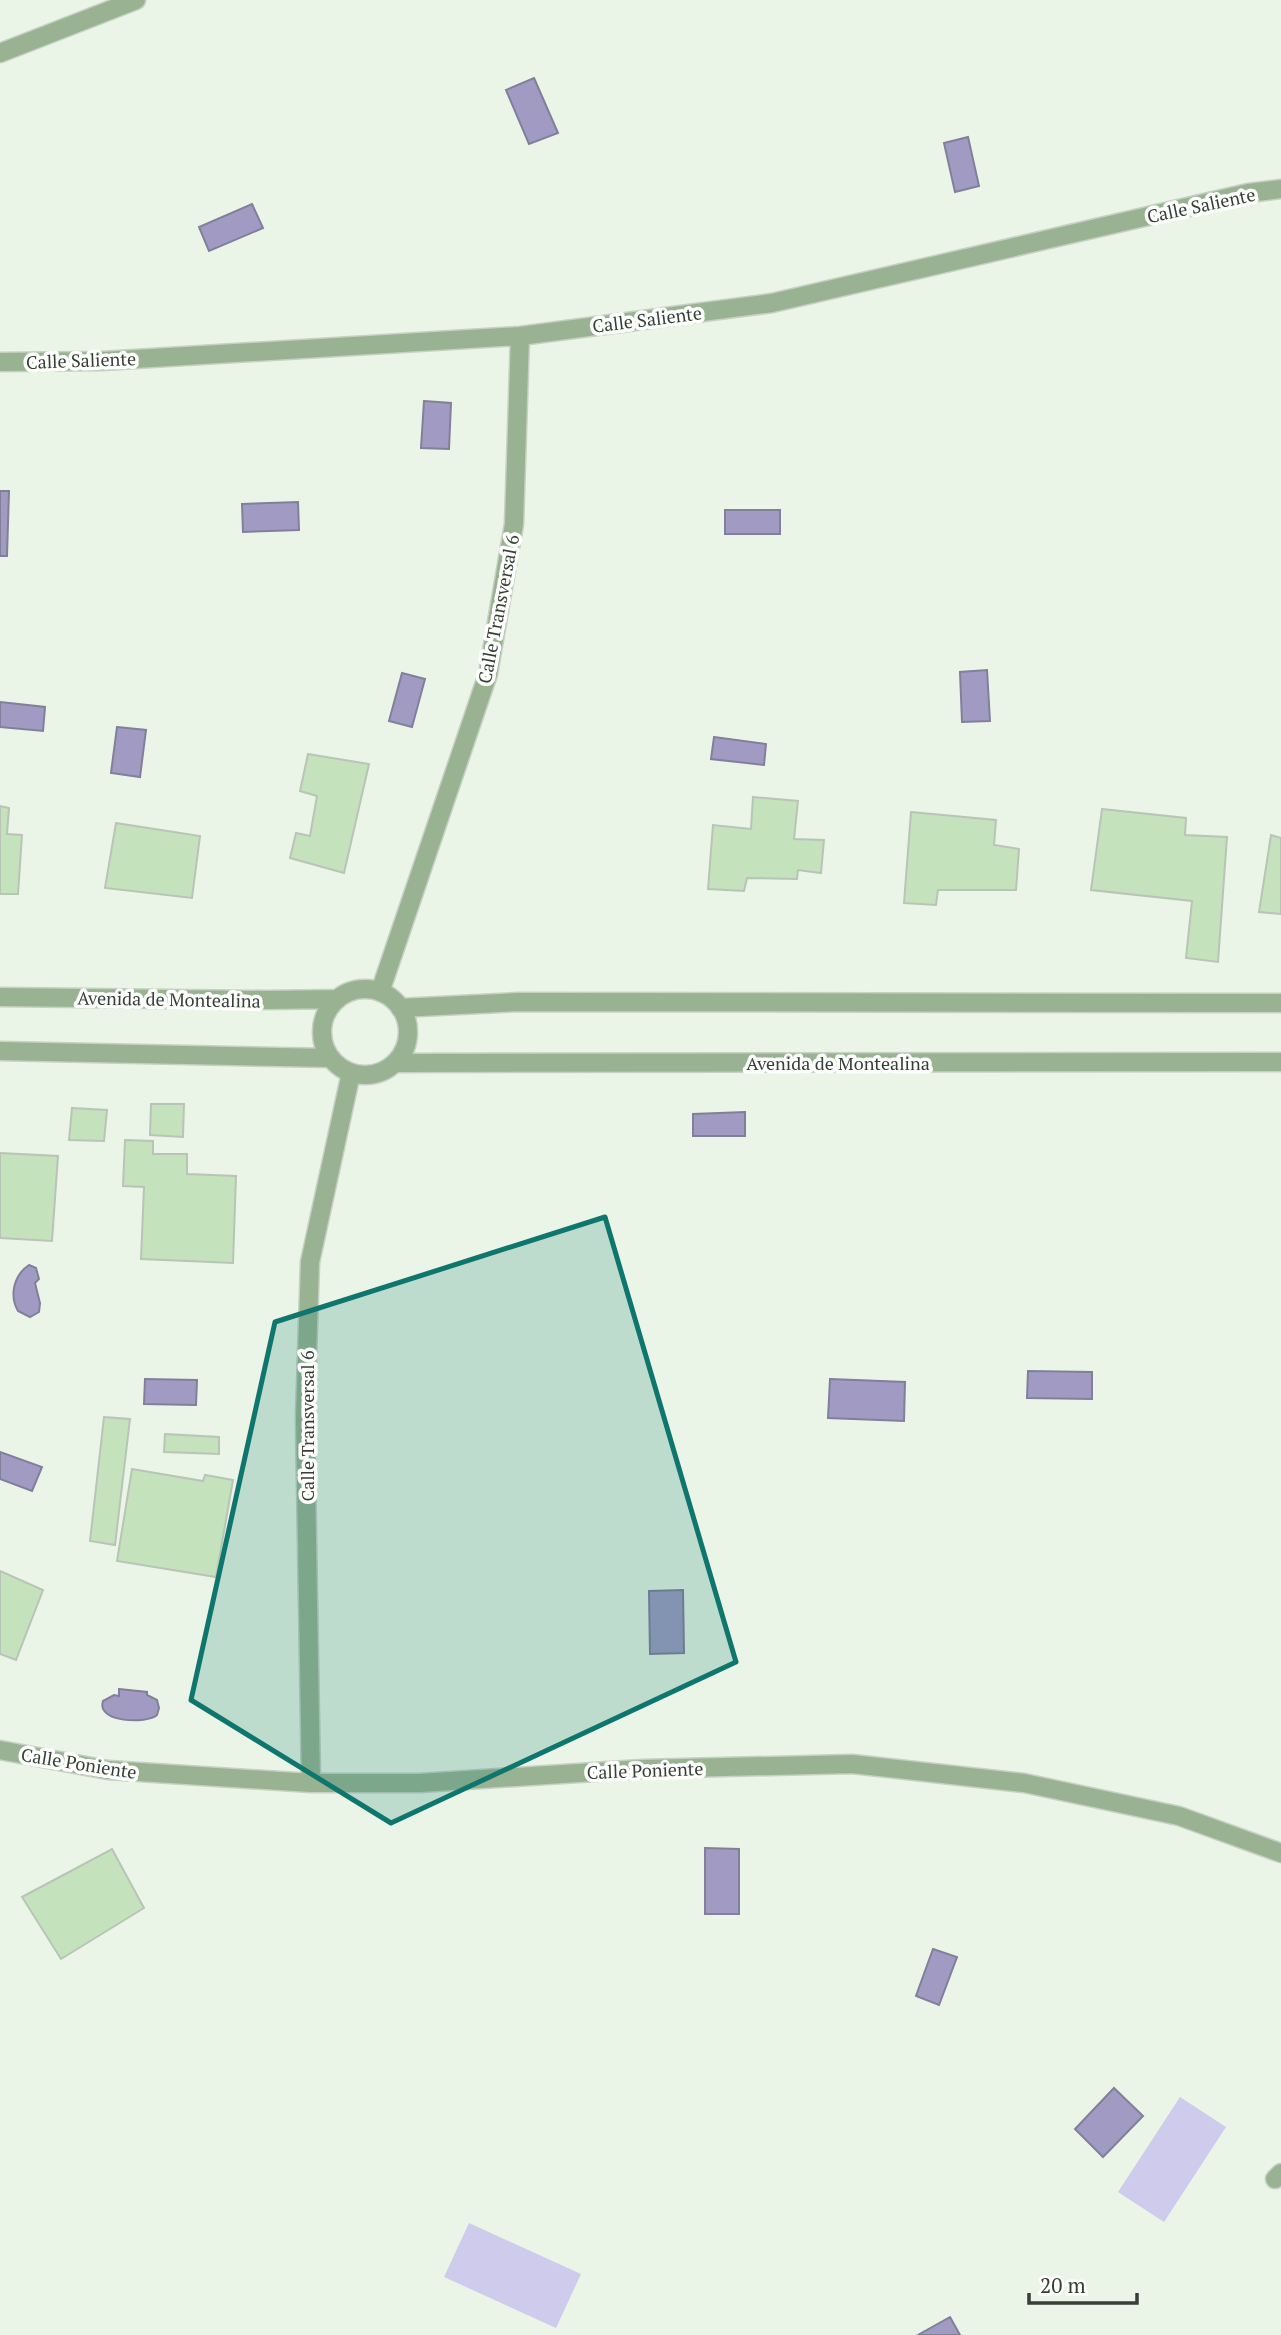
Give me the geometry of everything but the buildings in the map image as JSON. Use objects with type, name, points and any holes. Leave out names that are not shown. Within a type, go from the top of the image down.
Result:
[{"type":"street","points":[[0,53],[136,0]]},
{"type":"street","name":"Calle Saliente","points":[[0,362],[102,361],[520,335],[772,303],[1248,193],[1281,189]]},
{"type":"street","name":"Calle Transversal 6","points":[[380,992],[488,674],[514,524],[520,335]]},
{"type":"street","points":[[366,989],[380,992],[400,1007],[406,1021],[408,1036],[404,1051],[395,1063],[382,1072],[366,1075],[351,1073],[330,1058],[323,1043],[322,1026],[327,1011],[338,999],[351,992],[366,989]]},
{"type":"street","name":"Avenida de Montealina","points":[[0,997],[338,999]]},
{"type":"street","points":[[400,1007],[546,1002],[1281,1003]]},
{"type":"street","points":[[0,1051],[330,1058]]},
{"type":"street","name":"Avenida de Montealina","points":[[395,1063],[1281,1062]]},
{"type":"street","name":"Calle Transversal 6","points":[[311,1783],[305,1418],[310,1262],[351,1073]]},
{"type":"street","name":"Calle Poniente","points":[[0,1750],[108,1770],[311,1783],[420,1783],[642,1769],[852,1764],[1037,1786],[1179,1815],[1281,1853]]},
{"type":"highlighted area","points":[[605,1217],[736,1662],[391,1823],[191,1700],[275,1322]]},
{"type":"shaded area","points":[[534,78],[558,133],[529,144],[506,90]]},
{"type":"shaded area","points":[[968,137],[979,186],[955,192],[944,143]]},
{"type":"shaded area","points":[[252,204],[263,228],[209,251],[199,227]]},
{"type":"shaded area","points":[[424,401],[451,403],[449,449],[421,448]]},
{"type":"shaded area","points":[[0,491],[9,491],[7,556],[0,556]]},
{"type":"shaded area","points":[[298,502],[299,530],[243,532],[242,504]]},
{"type":"shaded area","points":[[725,510],[780,510],[780,534],[725,534]]},
{"type":"shaded area","points":[[987,670],[990,721],[962,722],[960,672]]},
{"type":"shaded area","points":[[402,673],[425,679],[412,727],[389,721]]},
{"type":"shaded area","points":[[0,702],[45,707],[43,731],[0,727]]},
{"type":"shaded area","points":[[117,727],[146,730],[140,777],[111,773]]},
{"type":"shaded area","points":[[714,737],[766,744],[764,765],[711,759]]},
{"type":"shaded area","points":[[745,1112],[745,1136],[693,1136],[693,1114]]},
{"type":"shaded area","points":[[29,1265],[36,1268],[39,1279],[35,1283],[40,1303],[39,1312],[30,1317],[18,1311],[14,1298],[17,1280]]},
{"type":"shaded area","points":[[1028,1371],[1092,1372],[1092,1399],[1027,1398]]},
{"type":"shaded area","points":[[145,1379],[197,1380],[196,1405],[144,1404]]},
{"type":"shaded area","points":[[830,1379],[905,1382],[904,1421],[828,1418]]},
{"type":"shaded area","points":[[0,1452],[42,1467],[32,1491],[0,1479]]},
{"type":"shaded area","points":[[683,1590],[684,1653],[650,1654],[649,1591]]},
{"type":"shaded area","points":[[119,1689],[147,1692],[147,1695],[157,1700],[157,1715],[143,1720],[124,1720],[107,1714],[103,1701],[114,1695],[119,1696]]},
{"type":"shaded area","points":[[705,1848],[739,1849],[739,1914],[705,1914]]},
{"type":"shaded area","points":[[933,1949],[957,1957],[939,2005],[916,1996]]},
{"type":"shaded area","points":[[1114,2088],[1143,2116],[1103,2157],[1075,2129]]},
{"type":"shaded area","points":[[1180,2097],[1226,2127],[1164,2222],[1118,2192]]},
{"type":"shaded area","points":[[469,2223],[581,2274],[556,2328],[444,2277]]},
{"type":"shaded area","points":[[950,2317],[960,2335],[918,2335]]}]
